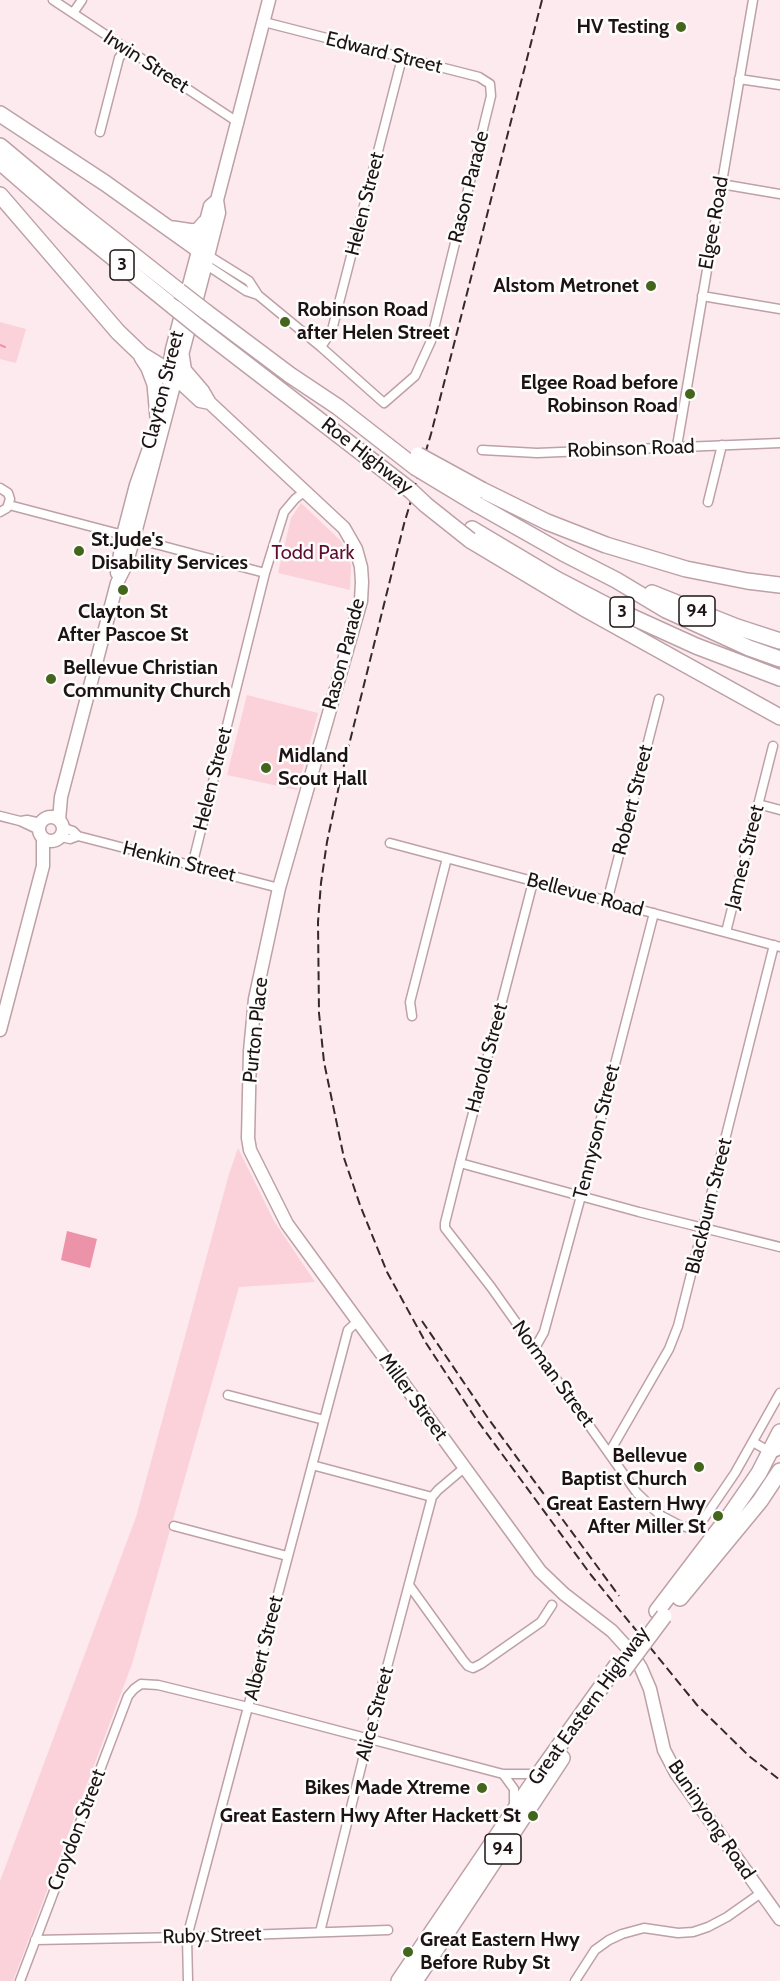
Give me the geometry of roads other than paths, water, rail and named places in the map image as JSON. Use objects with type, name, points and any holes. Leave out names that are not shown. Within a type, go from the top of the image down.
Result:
[{"type":"highway","points":[[0,114],[105,183],[202,257]]},
{"type":"highway","name":"Roe Highway","points":[[0,146],[79,213],[206,312],[290,375],[338,406],[478,505],[616,580],[666,610],[749,648],[780,659]]},
{"type":"highway","name":"Roe Highway","points":[[0,162],[69,222],[201,329],[410,490],[471,534],[608,606],[696,646],[780,678]]},
{"type":"highway","points":[[0,195],[118,332],[142,355],[172,374]]},
{"type":"highway","points":[[164,226],[193,232],[199,230],[205,223]]},
{"type":"highway","points":[[142,355],[155,384],[158,417]]},
{"type":"highway","points":[[416,461],[547,522],[606,546],[697,571],[780,585]]},
{"type":"highway","points":[[471,534],[578,604],[780,716]]},
{"type":"highway","name":"94","points":[[616,580],[737,627],[780,641]]},
{"type":"highway","name":"Great Eastern Highway","points":[[399,1981],[514,1809],[660,1614],[775,1451],[780,1432]]},
{"type":"highway","name":"Great Eastern Highway","points":[[660,1614],[760,1501],[780,1471]]},
{"type":"highway","name":"Great Eastern Highway","points":[[415,1981],[620,1668]]},
{"type":"main road","name":"Clayton Street","points":[[0,1030],[43,866],[49,860],[54,807],[61,798],[117,583],[117,565],[131,535],[202,257],[219,213],[217,200],[269,0]]},
{"type":"main road","name":"Clayton Street","points":[[131,535],[136,485],[172,374],[182,351],[202,257],[205,223],[210,206],[217,200]]},
{"type":"main road","name":"Rason Parade","points":[[182,351],[185,370],[210,404],[344,528],[356,549],[362,574],[361,601],[279,888]]},
{"type":"main road","name":"Rason Parade","points":[[172,374],[200,401],[210,404]]},
{"type":"main road","name":"Purton Place","points":[[248,1138],[250,1051],[255,999],[279,888]]},
{"type":"main road","name":"Miller Street","points":[[248,1138],[258,1169],[287,1224],[540,1571],[564,1594],[612,1631]]},
{"type":"main road","name":"Buninyong Road","points":[[612,1631],[632,1653],[641,1668],[650,1689],[664,1750],[676,1773],[780,1919]]},
{"type":"street","name":"Irwin Street","points":[[53,0],[238,123]]},
{"type":"street","points":[[73,13],[82,0]]},
{"type":"street","name":"Elgee Road","points":[[677,446],[753,0]]},
{"type":"street","name":"Edward Street","points":[[264,22],[479,77],[490,84],[491,96]]},
{"type":"street","points":[[100,132],[119,58],[126,48]]},
{"type":"street","name":"Helen Street","points":[[321,347],[332,330],[402,58]]},
{"type":"street","points":[[739,79],[780,86]]},
{"type":"street","name":"Rason Parade","points":[[321,347],[384,403],[415,376],[431,341],[491,96]]},
{"type":"street","points":[[720,184],[780,194]]},
{"type":"street","points":[[202,257],[249,281],[258,295],[321,347]]},
{"type":"street","points":[[702,296],[780,309]]},
{"type":"street","name":"Robinson Road","points":[[482,450],[537,453],[780,443]]},
{"type":"street","points":[[708,502],[722,445]]},
{"type":"street","points":[[0,488],[8,493],[4,510],[131,535],[265,573]]},
{"type":"street","name":"Helen Street","points":[[192,866],[265,573],[284,512],[305,491]]},
{"type":"street","name":"Robert Street","points":[[607,902],[659,699]]},
{"type":"street","name":"James Street","points":[[726,932],[773,746]]},
{"type":"street","points":[[758,804],[780,810]]},
{"type":"street","name":"Henkin Street","points":[[0,816],[52,829],[73,831],[78,836],[279,888]]},
{"type":"street","name":"Bellevue Road","points":[[390,843],[777,946]]},
{"type":"street","points":[[412,1016],[410,1002],[447,858]]},
{"type":"street","name":"Harold Street","points":[[448,1233],[445,1223],[533,882]]},
{"type":"street","name":"Tennyson Street","points":[[535,1348],[544,1332],[654,913]]},
{"type":"street","name":"Blackburn Street","points":[[609,1453],[669,1349],[678,1326],[777,946]]},
{"type":"street","points":[[460,1163],[703,1228],[780,1246]]},
{"type":"street","name":"Norman Street","points":[[448,1233],[465,1252],[645,1503],[660,1515],[679,1525],[689,1528],[697,1526],[703,1520],[753,1442],[780,1393]]},
{"type":"street","name":"Albert Street","points":[[188,1981],[187,1937],[348,1330],[358,1321]]},
{"type":"street","points":[[228,1395],[324,1420]]},
{"type":"street","points":[[753,1442],[775,1451]]},
{"type":"street","points":[[312,1465],[432,1497],[464,1468]]},
{"type":"street","name":"Alice Street","points":[[320,1932],[432,1497]]},
{"type":"street","points":[[174,1526],[287,1556]]},
{"type":"street","points":[[409,1585],[463,1660],[473,1668],[541,1622],[552,1605]]},
{"type":"street","name":"Croydon Street","points":[[21,1981],[128,1696],[141,1684],[158,1685],[248,1707]]},
{"type":"street","points":[[248,1707],[503,1774],[539,1774]]},
{"type":"street","points":[[503,1774],[514,1789],[514,1809]]},
{"type":"street","points":[[575,1981],[595,1950],[615,1937],[644,1928],[678,1933],[693,1932],[727,1917],[761,1893]]},
{"type":"street","name":"Ruby Street","points":[[35,1940],[388,1930]]},
{"type":"waterway","points":[[0,345],[5,347]]},
{"type":"railway","points":[[542,0],[431,434],[404,524],[327,842],[318,922],[319,1013],[324,1062],[344,1158],[360,1205],[387,1272],[426,1343],[474,1416],[591,1575],[697,1705],[749,1756],[780,1780]]},
{"type":"railway","points":[[422,1321],[490,1421],[619,1596]]},
{"type":"place","name":"HV Testing","points":[[681,27]]},
{"type":"place","name":"Alstom Metronet","points":[[651,286]]},
{"type":"place","name":"Robinson Road after Helen Street","points":[[285,322]]},
{"type":"place","name":"Elgee Road before Robinson Road","points":[[690,394]]},
{"type":"place","name":"St.Jude's Disability Services","points":[[79,551]]},
{"type":"place","name":"Clayton St After Pascoe St","points":[[123,590]]},
{"type":"place","name":"Bellevue Christian Community Church","points":[[51,679]]},
{"type":"place","name":"Midland Scout Hall","points":[[266,768]]},
{"type":"place","name":"Bellevue Baptist Church","points":[[699,1467]]},
{"type":"place","name":"Great Eastern Hwy After Miller St","points":[[718,1516]]},
{"type":"place","name":"Bikes Made Xtreme","points":[[482,1788]]},
{"type":"place","name":"Great Eastern Hwy After Hackett St","points":[[533,1816]]},
{"type":"place","name":"Great Eastern Hwy Before Ruby St","points":[[408,1952]]},
{"type":"park label","name":"Todd Park","points":[[313,553]]}]
